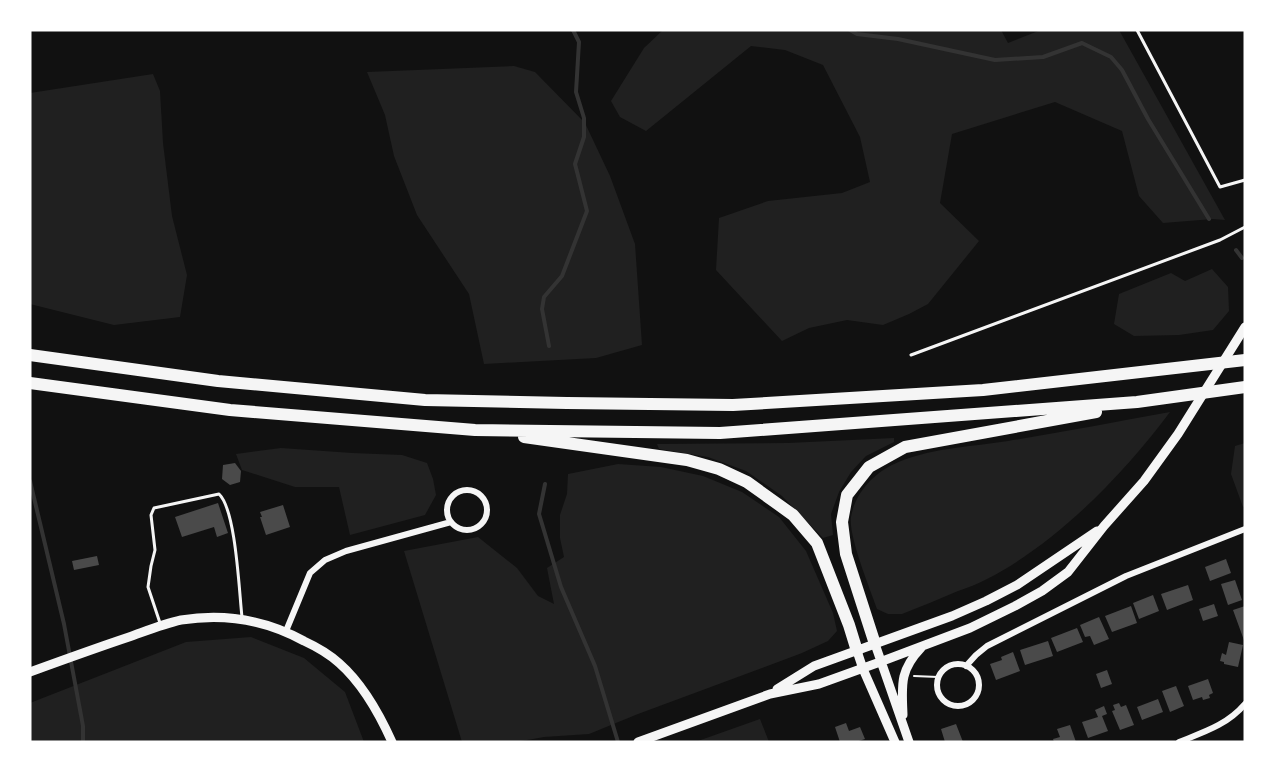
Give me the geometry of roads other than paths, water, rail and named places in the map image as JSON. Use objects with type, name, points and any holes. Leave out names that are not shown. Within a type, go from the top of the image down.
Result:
[{"type":"highway","points":[[30,354],[218,381],[425,400],[721,405],[983,390],[1245,360]]},
{"type":"highway","points":[[36,383],[230,410],[475,430],[687,460],[719,469],[747,482],[793,514],[818,543],[857,651]]},
{"type":"highway","points":[[475,430],[720,433],[1137,402],[1245,387]]},
{"type":"highway","points":[[874,644],[846,554],[842,522],[847,495],[869,467],[905,447],[1137,402]]},
{"type":"main road","points":[[641,741],[770,694],[819,684],[863,669],[970,628],[1042,591],[1068,572],[1104,526],[1144,481],[1178,434],[1245,327]]},
{"type":"main road","points":[[770,694],[814,666],[986,601],[1017,585],[1104,526]]},
{"type":"main road","points":[[30,672],[179,621],[198,618],[242,618],[286,631],[326,652],[353,677],[368,696],[392,742]]},
{"type":"main road","points":[[874,644],[909,742]]},
{"type":"main road","points":[[904,727],[902,686],[904,676],[912,657],[924,645]]},
{"type":"main road","points":[[857,651],[895,742]]},
{"type":"street","points":[[462,490],[475,491],[485,500],[487,513],[480,525],[468,530],[451,522],[448,516],[448,503],[456,493],[462,490]]},
{"type":"street","points":[[286,631],[310,573],[325,560],[346,551],[451,522]]},
{"type":"street","points":[[966,666],[987,646],[1126,576],[1245,529]]},
{"type":"street","points":[[952,665],[966,666],[976,675],[977,694],[968,704],[954,706],[948,704],[938,693],[936,686],[938,677],[952,665]]},
{"type":"street","points":[[1179,742],[1217,728],[1245,704]]},
{"type":"lane","points":[[1137,30],[1220,188],[1245,180]]},
{"type":"lane","points":[[911,355],[1220,240],[1245,227]]},
{"type":"lane","points":[[160,626],[148,587],[155,550],[151,514],[154,508],[219,494],[224,499],[234,536],[242,618]]},
{"type":"waterway","points":[[549,346],[542,309],[544,297],[562,276],[587,211],[575,164],[584,137],[584,118],[576,92],[579,42],[573,30]]},
{"type":"waterway","points":[[850,30],[857,34],[898,39],[995,60],[1043,57],[1082,43],[1111,57],[1122,70],[1148,119],[1209,219]]},
{"type":"waterway","points":[[1236,250],[1242,258]]},
{"type":"waterway","points":[[30,481],[64,624],[83,726],[83,742]]},
{"type":"waterway","points":[[545,484],[539,514],[561,587],[595,666],[618,742]]}]
